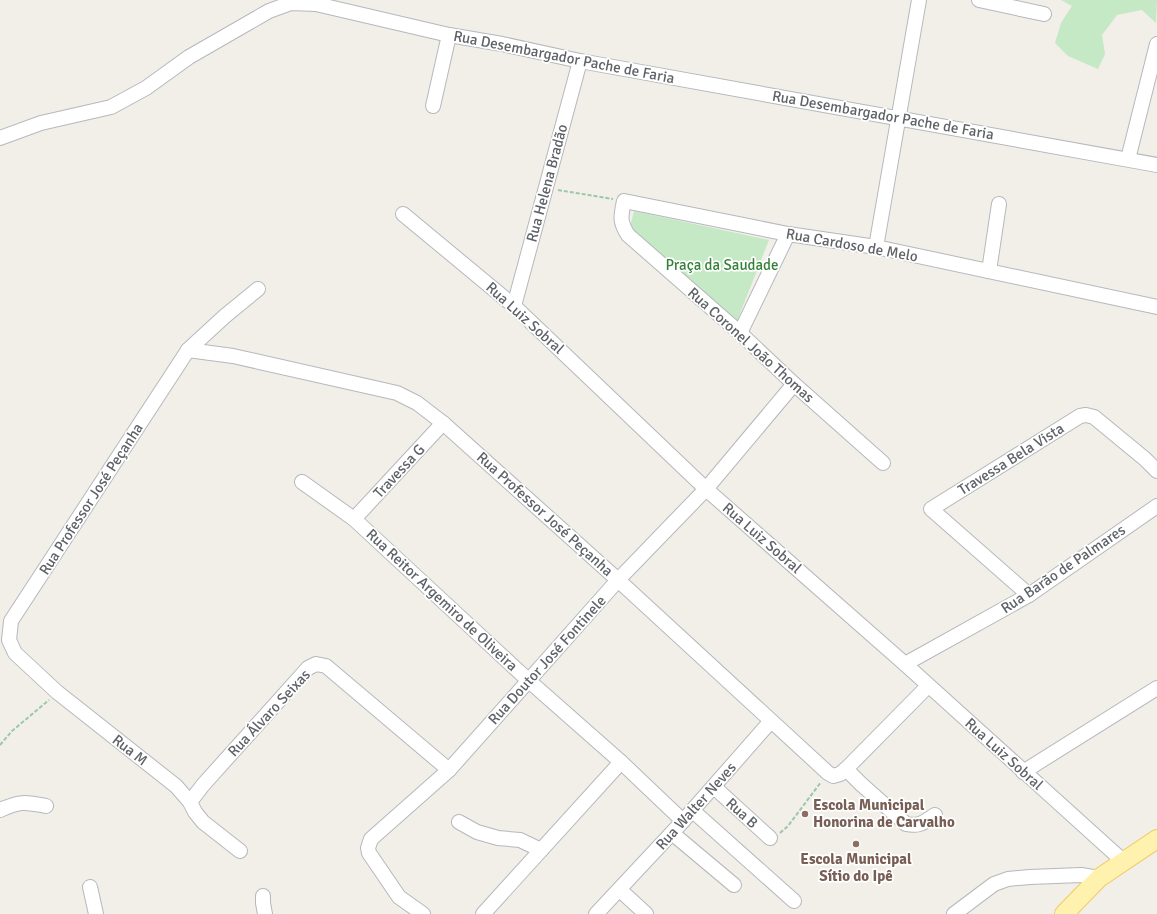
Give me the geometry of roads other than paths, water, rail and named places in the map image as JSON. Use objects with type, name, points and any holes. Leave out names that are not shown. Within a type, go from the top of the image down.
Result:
[{"type":"main road","points":[[1064,914],[1099,878],[1157,839]]},
{"type":"main road","points":[[1081,914],[1094,898],[1116,879],[1157,852]]},
{"type":"street","points":[[876,247],[919,0]]},
{"type":"street","points":[[979,0],[1044,14]]},
{"type":"street","name":"Rua Desembargador Pache de Faria","points":[[0,138],[41,123],[111,107],[146,88],[189,57],[268,11],[291,3],[316,4],[449,36],[502,44],[580,61],[1157,165]]},
{"type":"street","points":[[433,106],[449,36]]},
{"type":"street","points":[[1128,159],[1157,44]]},
{"type":"street","name":"Rua Helena Bradão","points":[[514,306],[580,61]]},
{"type":"street","name":"Rua Cardoso de Melo","points":[[624,201],[788,234],[876,247],[1157,307]]},
{"type":"street","name":"Rua Coronel João Thomas","points":[[624,201],[621,220],[628,235],[740,333],[794,384],[883,463]]},
{"type":"street","points":[[989,271],[999,204]]},
{"type":"street","name":"Rua Luiz Sobral","points":[[403,214],[514,306],[706,489],[905,664],[1123,861]]},
{"type":"street","points":[[740,333],[788,234]]},
{"type":"street","name":"Rua Professor José Peçanha","points":[[15,653],[9,640],[11,621],[188,350],[224,316],[258,289]]},
{"type":"street","name":"Rua Professor José Peçanha","points":[[188,350],[233,356],[397,393],[417,403],[443,423],[618,580],[828,773],[833,776],[840,774],[846,769]]},
{"type":"street","name":"Rua Doutor José Fontinele","points":[[424,914],[399,897],[369,854],[368,848],[371,839],[449,770],[618,580],[706,489],[794,384]]},
{"type":"street","name":"Travessa Bela Vista","points":[[1029,595],[931,509],[1080,416],[1086,415],[1094,417],[1145,459],[1157,471]]},
{"type":"street","name":"Travessa G","points":[[354,519],[443,423]]},
{"type":"street","name":"Rua Reitor Argemiro de Oliveira","points":[[302,482],[354,519],[528,680],[621,762],[794,901]]},
{"type":"street","name":"Rua Barão de Palmares","points":[[905,664],[1029,595],[1157,506]]},
{"type":"street","name":"Rua M","points":[[15,653],[57,692],[176,786],[190,802],[195,812],[203,822],[240,851]]},
{"type":"street","name":"Rua Álvaro Seixas","points":[[190,802],[308,668],[316,664],[326,666],[449,770]]},
{"type":"street","points":[[928,686],[846,769],[906,824],[914,826],[921,824],[935,815]]},
{"type":"street","points":[[1023,772],[1157,688]]},
{"type":"street","name":"Rua Walter Neves","points":[[596,914],[688,816],[771,721]]},
{"type":"street","points":[[483,914],[621,762]]},
{"type":"street","name":"Rua B","points":[[714,787],[770,838]]},
{"type":"street","points":[[0,810],[15,804],[28,803],[46,806]]},
{"type":"street","points":[[459,822],[478,832],[498,838],[520,840],[541,850]]},
{"type":"street","points":[[672,833],[734,885]]},
{"type":"street","points":[[954,914],[994,884],[1008,879],[1081,875],[1099,878]]},
{"type":"street","points":[[90,887],[96,914]]},
{"type":"street","points":[[620,890],[646,914]]},
{"type":"street","points":[[263,896],[265,914]]},
{"type":"place","name":"Escola Municipal Honorina de Carvalho","points":[[805,814]]},
{"type":"place","name":"Escola Municipal Sítio do Ipê","points":[[856,844]]},
{"type":"park label","name":"Praça da Saudade","points":[[722,265]]}]
